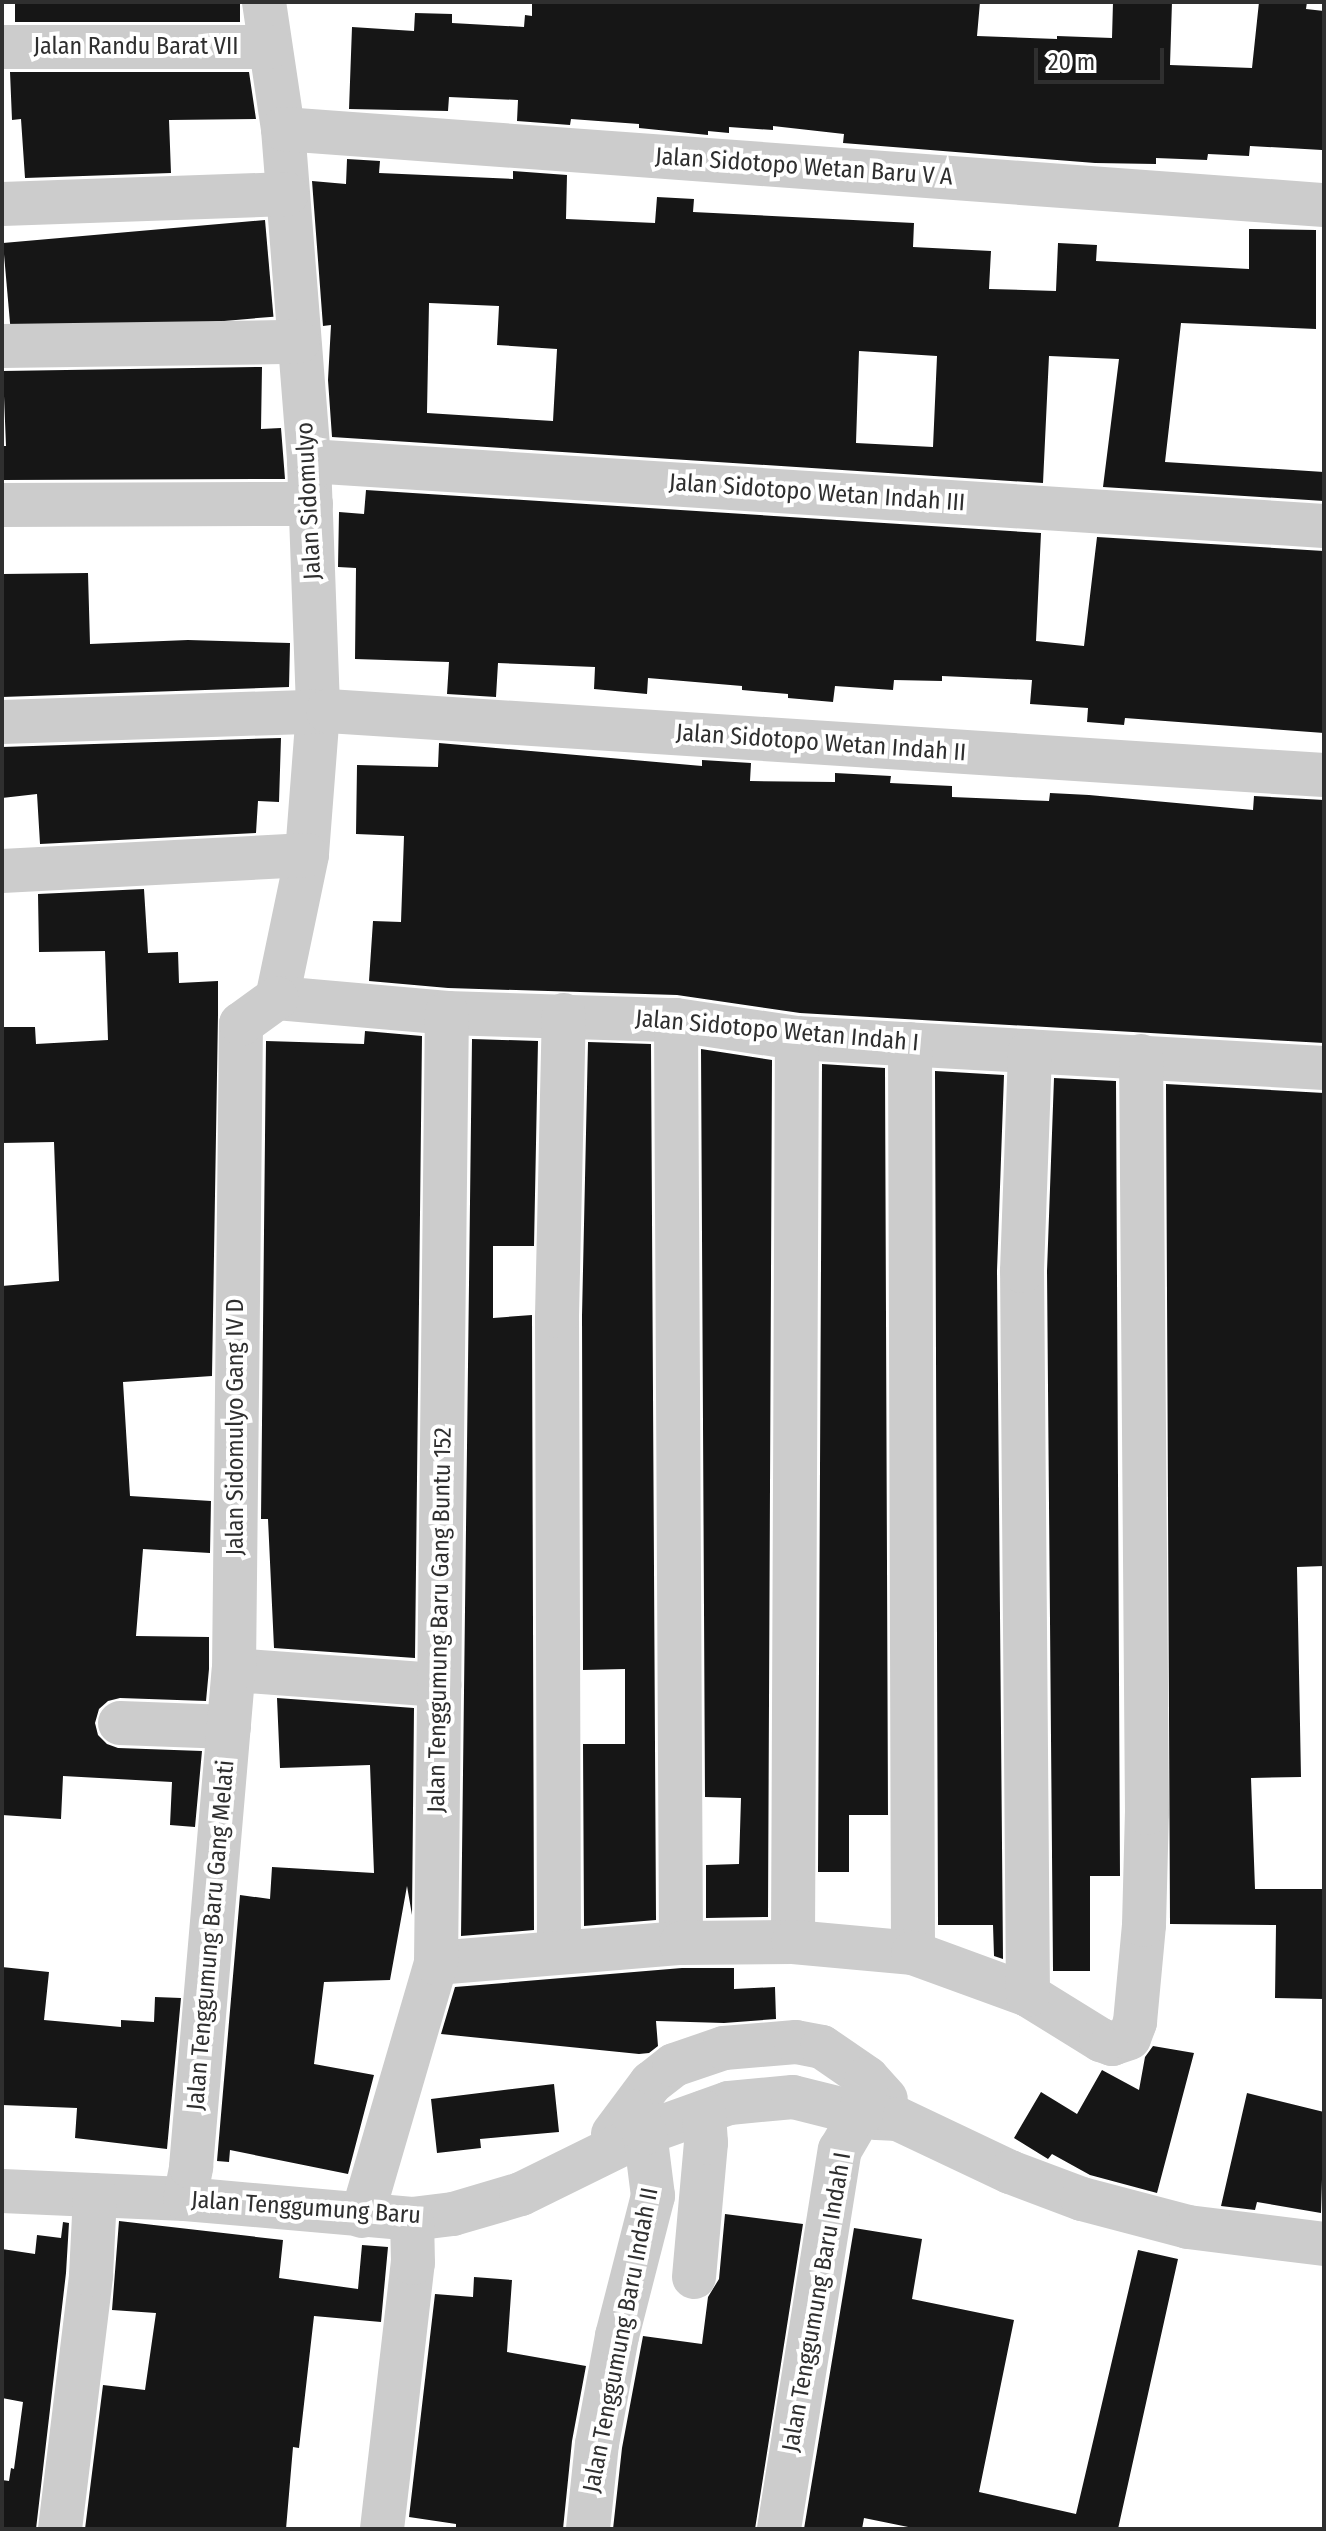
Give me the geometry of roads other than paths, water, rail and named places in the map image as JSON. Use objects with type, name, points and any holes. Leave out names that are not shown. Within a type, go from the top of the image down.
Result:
[{"type":"street","name":"Jalan Sidomulyo","points":[[264,2],[283,129],[309,461],[318,711],[307,855],[277,998]]},
{"type":"street","name":"Jalan Randu Barat VII","points":[[2,47],[270,47]]},
{"type":"street","name":"Jalan Sidotopo Wetan Baru V A","points":[[283,129],[1324,205]]},
{"type":"street","points":[[2,204],[287,194]]},
{"type":"street","points":[[2,346],[298,342]]},
{"type":"street","name":"Jalan Sidotopo Wetan Indah III","points":[[309,461],[1324,526]]},
{"type":"street","points":[[2,505],[311,504]]},
{"type":"street","name":"Jalan Sidotopo Wetan Indah II","points":[[2,722],[318,711],[1324,775]]},
{"type":"street","points":[[2,871],[307,855]]},
{"type":"street","name":"Jalan Sidotopo Wetan Indah I","points":[[277,998],[447,1013],[676,1020],[797,1038],[1324,1068]]},
{"type":"street","name":"Jalan Sidomulyo Gang IV D","points":[[234,1670],[240,1039],[241,1024],[277,998]]},
{"type":"street","name":"Jalan Tenggumung Baru Gang Buntu 152","points":[[362,2216],[436,1963],[447,1013]]},
{"type":"street","points":[[559,1952],[557,1316],[564,1015]]},
{"type":"street","points":[[676,1020],[681,1943]]},
{"type":"street","points":[[793,1942],[797,1038]]},
{"type":"street","points":[[910,1044],[913,1953]]},
{"type":"street","points":[[1028,1995],[1022,1271],[1030,1051]]},
{"type":"street","points":[[436,1963],[681,1943],[793,1942],[913,1953],[1028,1995],[1112,2044],[1124,2041],[1133,2030],[1144,1925],[1147,1813],[1141,1056]]},
{"type":"street","points":[[234,1670],[439,1685]]},
{"type":"street","name":"Jalan Tenggumung Baru Gang Melati","points":[[188,2184],[234,1670]]},
{"type":"street","points":[[120,1723],[229,1727]]},
{"type":"street","name":"Jalan Tenggumung Baru","points":[[2,2191],[95,2195],[188,2184],[362,2216],[412,2219],[485,2207],[521,2194],[599,2156],[637,2121],[651,2083],[674,2065],[724,2048],[796,2042],[822,2047],[875,2103],[1010,2172],[1082,2199],[1188,2227],[1324,2244]]},
{"type":"street","name":"Jalan Tenggumung Baru","points":[[637,2121],[704,2112],[729,2103],[793,2097],[875,2103]]},
{"type":"street","name":"Jalan Tenggumung Baru Indah I","points":[[779,2529],[840,2150],[875,2103]]},
{"type":"street","points":[[694,2277],[706,2143],[704,2112]]},
{"type":"street","name":"Jalan Tenggumung Baru Indah II","points":[[588,2529],[597,2444],[617,2336],[653,2196],[637,2121]]},
{"type":"street","points":[[60,2529],[91,2275],[95,2195]]},
{"type":"street","points":[[382,2529],[413,2263],[412,2219]]}]
